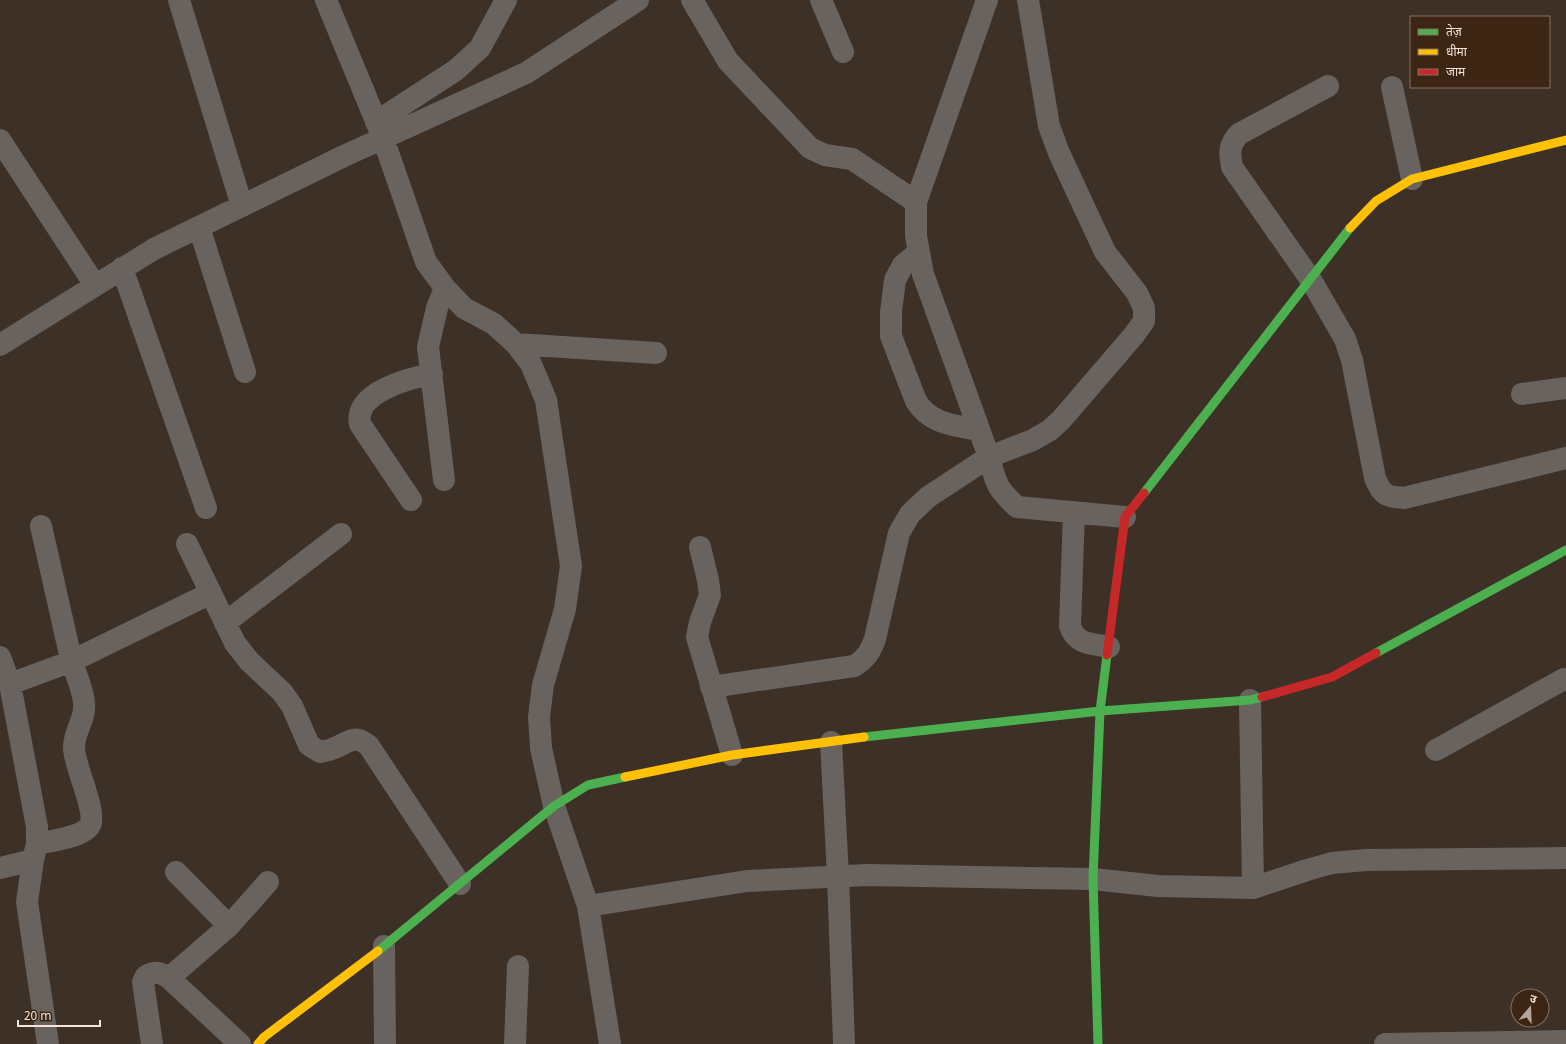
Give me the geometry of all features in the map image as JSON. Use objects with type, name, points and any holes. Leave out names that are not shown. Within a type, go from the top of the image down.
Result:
[{"type":"street","points":[[179,0],[242,206]]},
{"type":"street","points":[[326,0],[380,130],[426,262],[445,288],[464,308],[494,324],[516,344],[532,364],[546,400],[571,566],[565,609],[543,685],[540,717],[541,748],[554,806],[588,906],[610,1044]]},
{"type":"street","points":[[380,130],[456,70],[480,48],[506,0]]},
{"type":"street","points":[[0,345],[154,249],[242,206],[380,130],[526,73],[638,0]]},
{"type":"street","points":[[692,0],[728,61],[810,148],[825,155],[852,159],[916,202]]},
{"type":"street","points":[[821,0],[842,52]]},
{"type":"street","points":[[987,0],[916,202],[916,236],[922,274],[989,457],[997,486],[1017,506],[1125,518]]},
{"type":"street","points":[[711,687],[854,666],[864,660],[871,651],[875,639],[899,533],[907,520],[928,497],[989,457],[1033,440],[1056,425],[1134,335],[1144,321],[1144,308],[1137,293],[1105,252],[1059,153],[1049,126],[1028,0]]},
{"type":"street","points":[[1328,86],[1239,134],[1232,142],[1229,151],[1232,166],[1311,280],[1345,339],[1352,360],[1375,478],[1380,490],[1390,498],[1404,498],[1566,458]]},
{"type":"street","points":[[1392,87],[1412,179]]},
{"type":"street","points":[[0,140],[95,285]]},
{"type":"street","points":[[1098,1044],[1093,879],[1100,711],[1125,518],[1357,219],[1376,201],[1412,179],[1566,140]]},
{"type":"street","points":[[199,227],[245,372]]},
{"type":"street","points":[[919,252],[904,265],[895,280],[892,299],[891,336],[916,401],[922,411],[933,419],[979,430]]},
{"type":"street","points":[[122,268],[206,508]]},
{"type":"street","points":[[444,480],[428,347],[437,308],[445,288]]},
{"type":"street","points":[[516,344],[656,353]]},
{"type":"street","points":[[411,500],[360,424],[359,418],[367,403],[387,387],[401,381],[432,374]]},
{"type":"street","points":[[1522,394],[1566,388]]},
{"type":"street","points":[[1074,512],[1070,626],[1073,635],[1082,641],[1109,647]]},
{"type":"street","points":[[0,868],[35,852],[81,834],[90,826],[93,818],[77,766],[74,749],[75,738],[84,716],[84,701],[72,661],[41,526]]},
{"type":"street","points":[[225,623],[341,534]]},
{"type":"street","points":[[187,544],[235,644],[242,653],[282,692],[292,706],[309,745],[320,752],[332,749],[354,739],[363,741],[369,746],[460,884]]},
{"type":"street","points":[[700,547],[710,595],[700,622],[698,637],[711,687],[732,755]]},
{"type":"street","points":[[258,1044],[264,1037],[384,946],[554,806],[588,785],[732,755],[831,742],[1100,711],[1250,700],[1332,677],[1566,550]]},
{"type":"street","points":[[10,684],[72,661],[211,593]]},
{"type":"street","points":[[0,657],[10,684],[37,827],[35,852],[27,902],[48,1044]]},
{"type":"street","points":[[1436,750],[1565,682]]},
{"type":"street","points":[[1250,700],[1252,888]]},
{"type":"street","points":[[831,742],[838,876],[844,1044]]},
{"type":"street","points":[[588,906],[747,881],[838,876],[867,875],[1093,879],[1158,886],[1252,888],[1307,870],[1332,864],[1366,860],[1566,858]]},
{"type":"street","points":[[176,872],[229,926]]},
{"type":"street","points":[[169,978],[229,926],[268,882]]},
{"type":"street","points":[[384,946],[385,1044]]},
{"type":"street","points":[[515,1044],[518,966]]},
{"type":"street","points":[[152,1044],[143,982],[146,976],[154,972],[161,973],[169,978],[240,1044]]},
{"type":"street","points":[[1385,1044],[1566,1041]]},
{"type":"traffic: fast","points":[[1144,493],[1350,228]]},
{"type":"traffic: fast","points":[[1376,653],[1566,550]]},
{"type":"traffic: fast","points":[[1098,1044],[1093,879],[1100,711],[1107,655]]},
{"type":"traffic: fast","points":[[864,737],[1100,711],[1250,700],[1262,697]]},
{"type":"traffic: fast","points":[[378,951],[554,806],[588,785],[625,777]]},
{"type":"traffic: slow","points":[[1350,228],[1376,201],[1412,179],[1566,140]]},
{"type":"traffic: slow","points":[[625,777],[732,755],[864,737]]},
{"type":"traffic: slow","points":[[258,1044],[264,1037],[378,951]]},
{"type":"traffic: jam","points":[[1107,655],[1125,517],[1144,493]]},
{"type":"traffic: jam","points":[[1262,697],[1332,677],[1376,653]]}]
